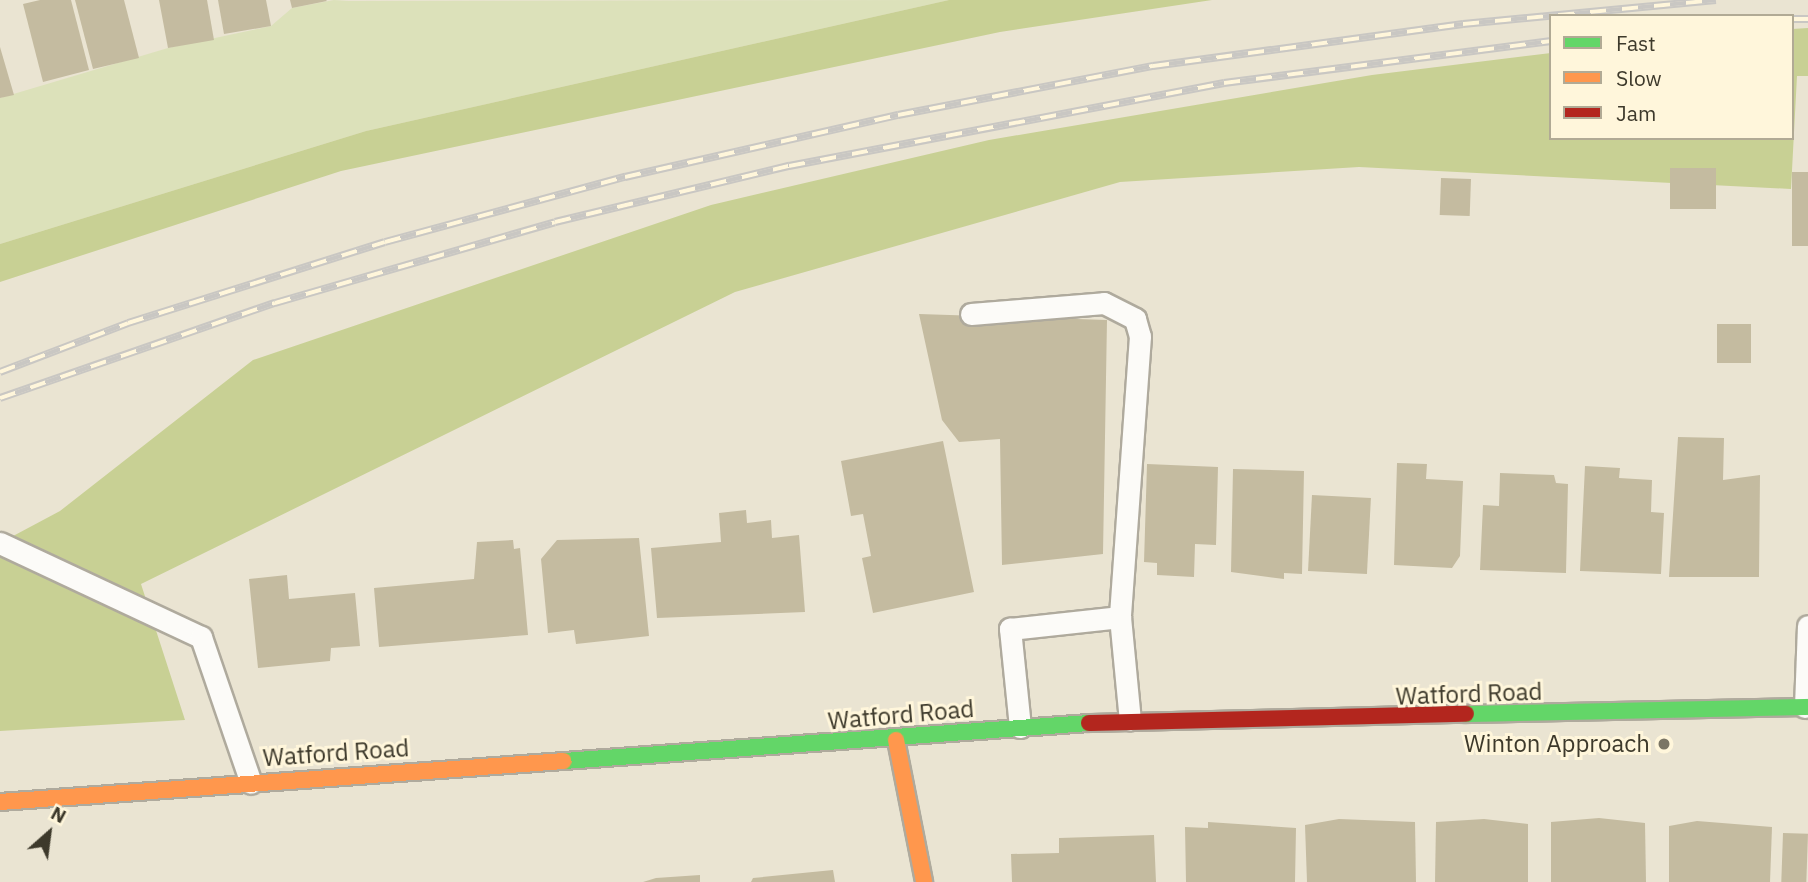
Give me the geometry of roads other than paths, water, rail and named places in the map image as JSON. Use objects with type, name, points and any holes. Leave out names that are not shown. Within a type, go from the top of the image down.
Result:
[{"type":"main road","name":"Watford Road","points":[[0,802],[896,740],[1020,727],[1130,720],[1806,707]]},
{"type":"main road","points":[[896,740],[924,882]]},
{"type":"lane","points":[[971,314],[1104,303],[1135,319],[1140,336],[1119,617],[1130,720]]},
{"type":"lane","points":[[0,543],[201,637],[251,783]]},
{"type":"lane","points":[[1020,727],[1010,629],[1119,617]]},
{"type":"lane","points":[[1806,707],[1808,626]]},
{"type":"railway","points":[[1568,14],[1716,0]]},
{"type":"railway","points":[[0,372],[128,323],[385,242],[625,177],[898,115],[1153,66],[1463,24],[1549,16]]},
{"type":"railway","points":[[1794,19],[1808,19]]},
{"type":"railway","points":[[0,398],[275,303],[555,222],[789,166],[1224,83],[1549,41]]},
{"type":"place","name":"Winton Approach","points":[[1664,744]]}]
